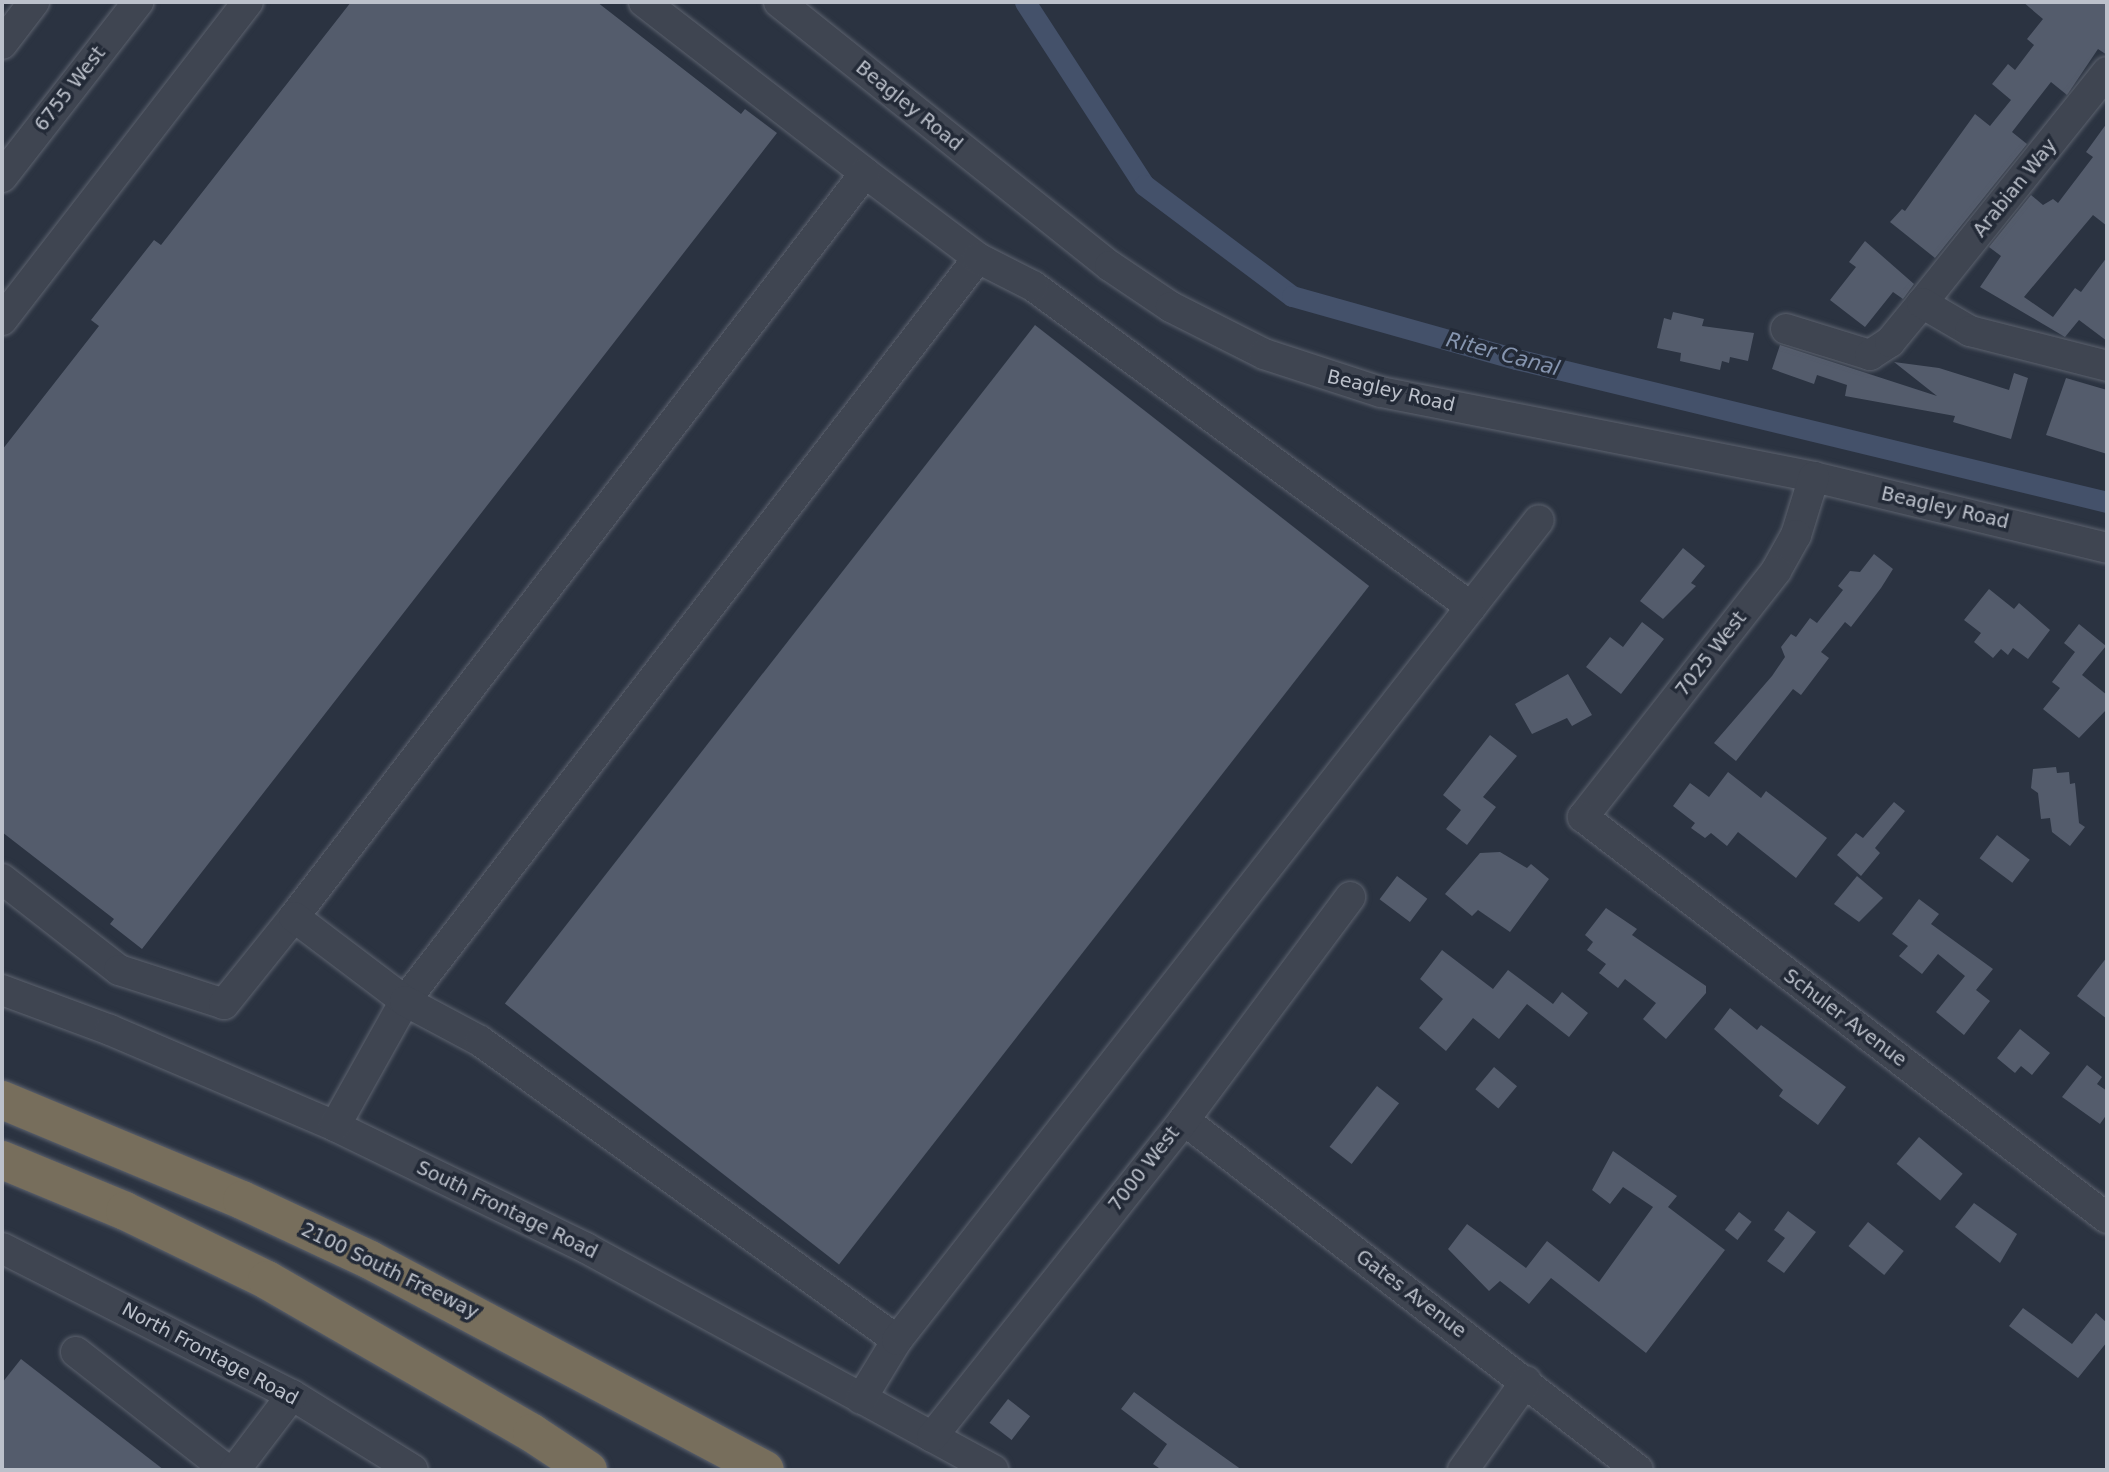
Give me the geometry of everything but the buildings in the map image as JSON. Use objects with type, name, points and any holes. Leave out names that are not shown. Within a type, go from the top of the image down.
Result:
[{"type":"highway","name":"2100 South Freeway","points":[[2,1101],[242,1200],[370,1260],[765,1470]]},
{"type":"highway","points":[[2,1160],[125,1211],[267,1280],[532,1433],[587,1470]]},
{"type":"street","points":[[2,44],[34,2]]},
{"type":"street","name":"6755 West","points":[[2,177],[138,2]]},
{"type":"street","points":[[2,320],[248,2]]},
{"type":"street","points":[[644,2],[978,258],[1033,286],[1471,607]]},
{"type":"street","name":"Beagley Road","points":[[779,2],[1110,266],[1171,307],[1254,349],[1381,392],[1814,477],[2107,548]]},
{"type":"street","name":"Arabian Way","points":[[1786,329],[1870,355],[1890,342],[2102,88]]},
{"type":"street","points":[[2,879],[119,970],[224,1004],[294,917],[865,173]]},
{"type":"street","points":[[335,1126],[405,1001],[978,258]]},
{"type":"street","points":[[1922,303],[1970,331],[2107,366]]},
{"type":"street","name":"7025 West","points":[[1583,817],[1776,572],[1796,535],[1814,477]]},
{"type":"street","points":[[861,1399],[897,1340],[1539,520]]},
{"type":"street","name":"Schuler Avenue","points":[[1583,817],[2107,1218]]},
{"type":"street","name":"7000 West","points":[[932,1437],[1184,1120],[1350,897]]},
{"type":"street","points":[[294,917],[405,1001],[480,1041],[897,1340]]},
{"type":"street","name":"South Frontage Road","points":[[2,990],[110,1030],[335,1126],[586,1248],[993,1470]]},
{"type":"street","name":"Gates Avenue","points":[[1184,1120],[1526,1381],[1638,1470]]},
{"type":"street","name":"North Frontage Road","points":[[2,1248],[292,1395],[413,1470]]},
{"type":"street","points":[[76,1352],[228,1470]]},
{"type":"street","points":[[1463,1470],[1526,1381]]},
{"type":"street","points":[[235,1470],[292,1395]]},
{"type":"waterway","name":"Riter Canal","points":[[1025,2],[1144,185],[1292,296],[1516,359],[2107,502]]}]
